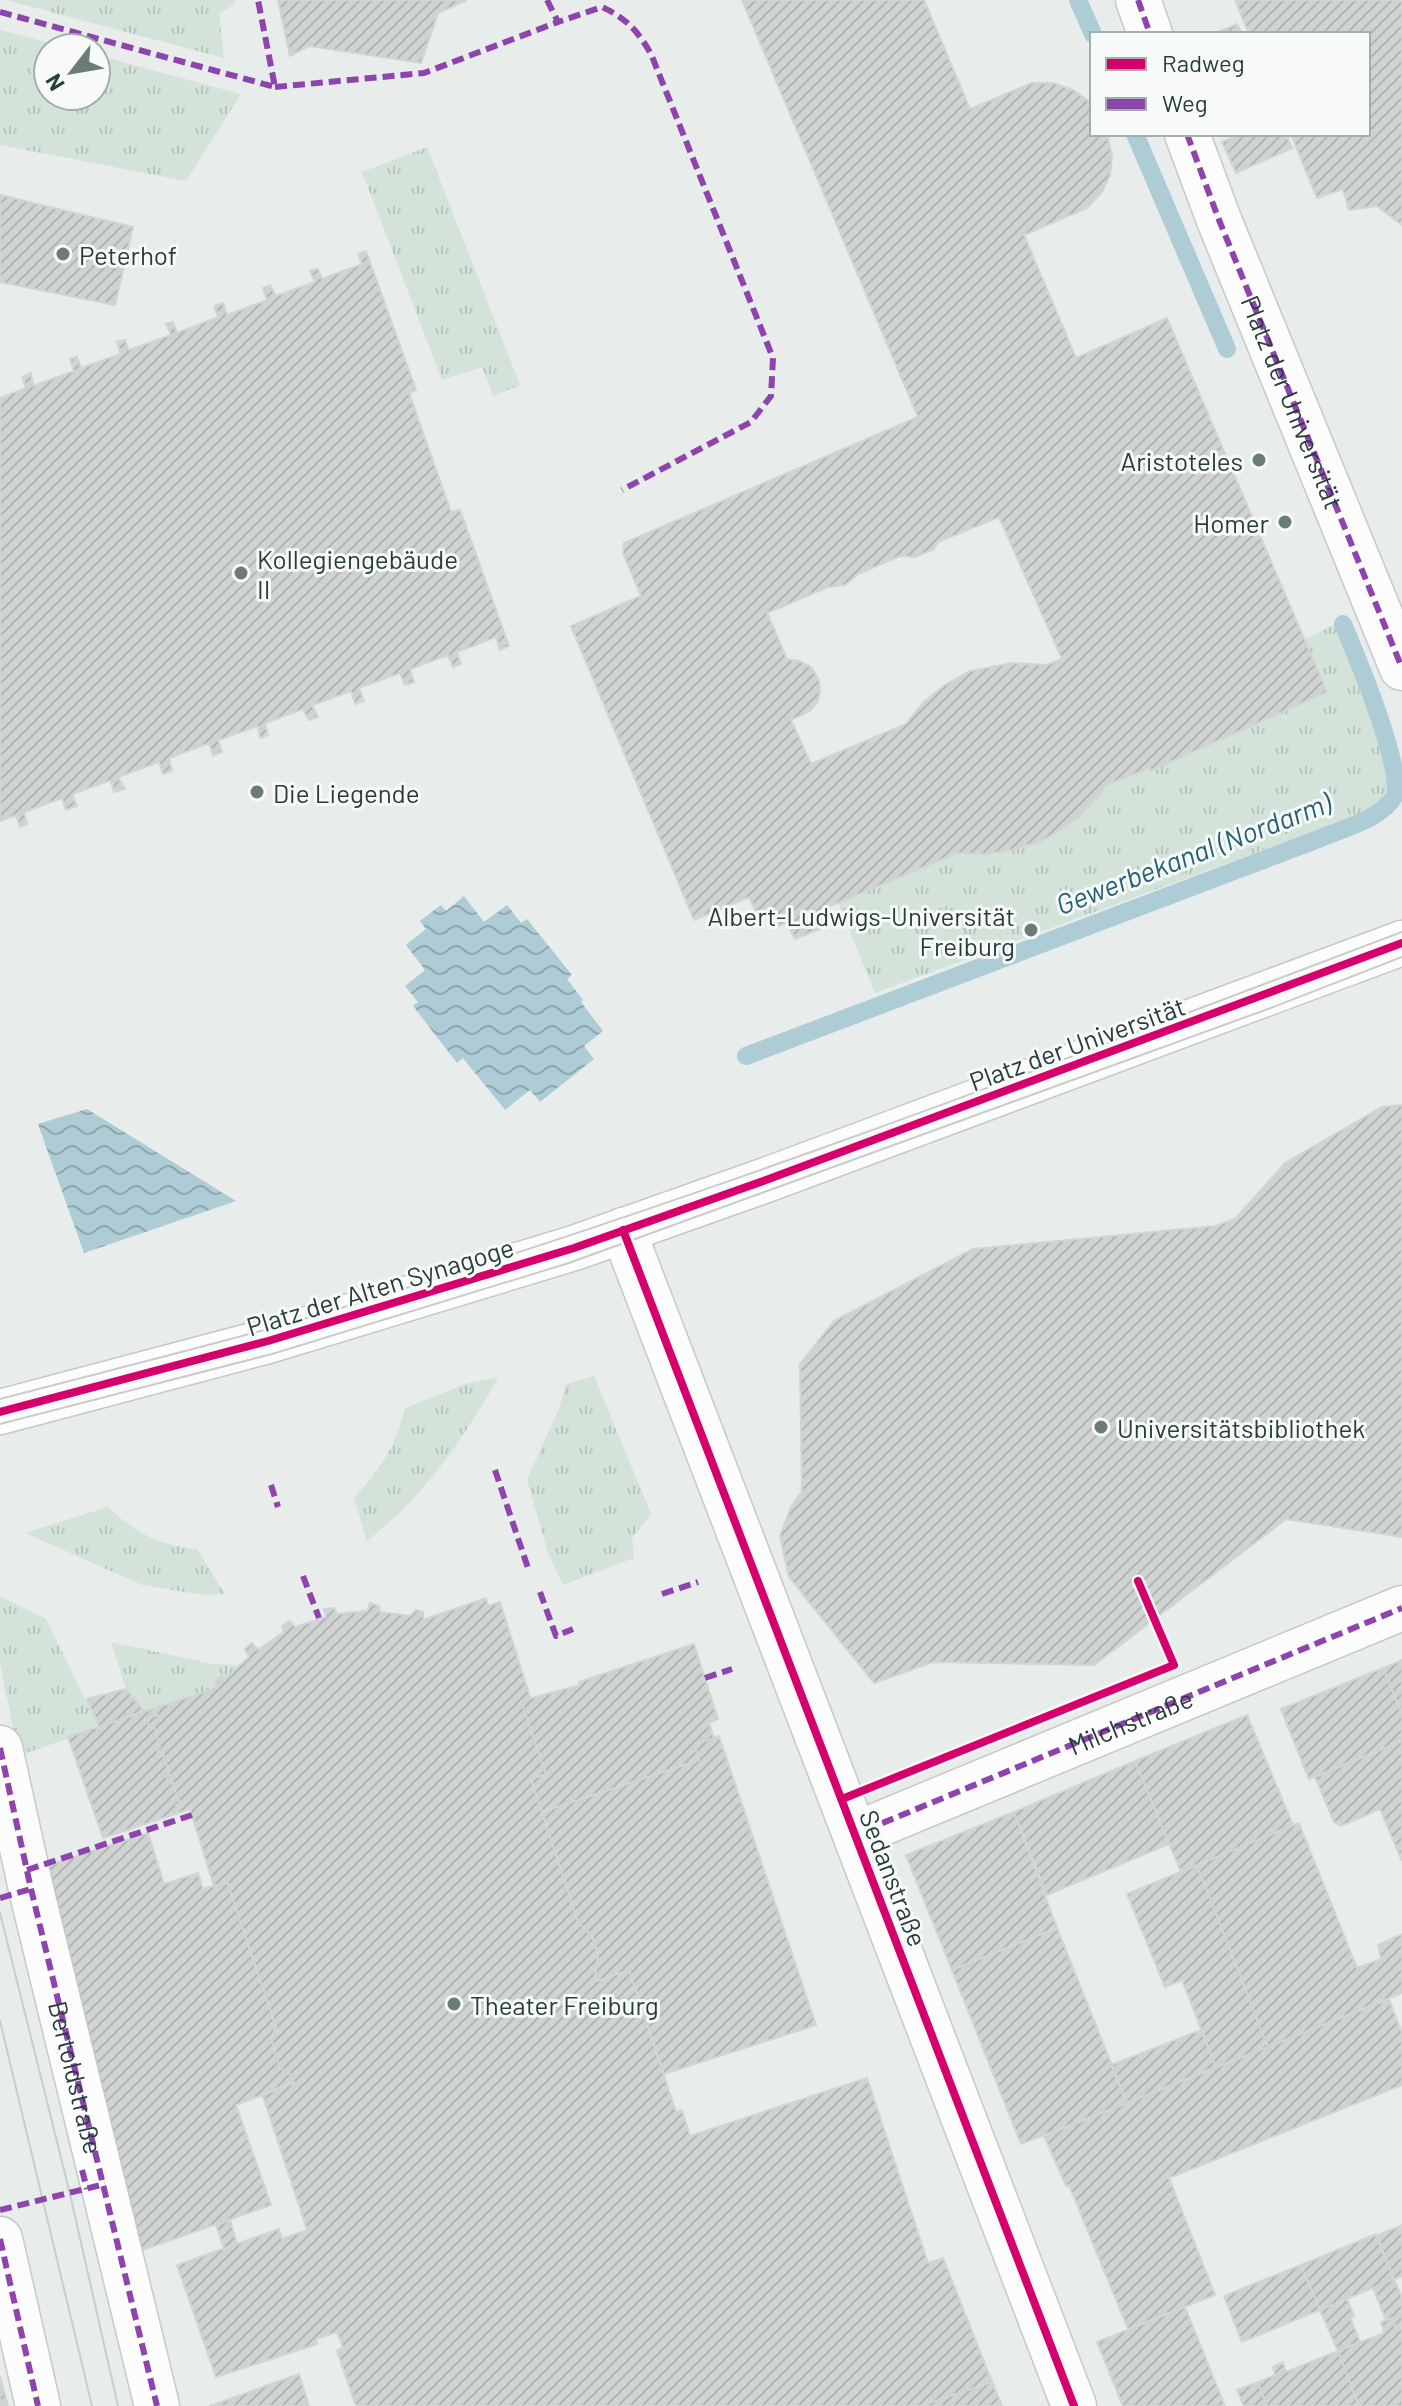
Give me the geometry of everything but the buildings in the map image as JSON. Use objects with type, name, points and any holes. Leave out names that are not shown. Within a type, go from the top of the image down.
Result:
[{"type":"street","points":[[1138,0],[1149,32]]},
{"type":"street","name":"Platz der Universität","points":[[1188,136],[1402,668]]},
{"type":"street","name":"Platz der Universität","points":[[766,1180],[1402,943]]},
{"type":"street","name":"Platz der Alten Synagoge","points":[[0,1412],[268,1341],[429,1293],[766,1180]]},
{"type":"street","name":"Sedanstraße","points":[[623,1230],[1074,2406]]},
{"type":"street","name":"Milchstraße","points":[[856,1834],[1402,1608]]},
{"type":"street","name":"Bertoldstraße","points":[[0,1748],[31,1889],[157,2406]]},
{"type":"street","points":[[0,2239],[38,2406]]},
{"type":"green space","points":[[6,0],[234,0],[235,4],[219,14],[224,58]]},
{"type":"green space","points":[[0,30],[32,38],[32,112],[112,112],[112,59],[241,94],[186,181],[0,145]]},
{"type":"green space","points":[[427,147],[520,385],[493,396],[482,367],[442,380],[362,172]]},
{"type":"green space","points":[[1334,625],[1386,748],[1391,770],[1389,786],[1380,801],[1366,812],[875,993],[838,903],[957,853],[986,854],[1042,841],[1078,818],[1104,786],[1150,768],[1151,771],[1327,693],[1305,639]]},
{"type":"green space","points":[[594,1376],[651,1514],[632,1538],[634,1558],[563,1585],[549,1556],[527,1480],[560,1406],[566,1384]]},
{"type":"green space","points":[[499,1377],[471,1423],[425,1485],[408,1505],[367,1541],[354,1498],[386,1457],[405,1408],[465,1384]]},
{"type":"green space","points":[[108,1507],[148,1536],[171,1545],[197,1549],[225,1594],[203,1595],[142,1585],[25,1533]]},
{"type":"green space","points":[[0,1596],[46,1619],[99,1727],[19,1756],[0,1663]]},
{"type":"green space","points":[[111,1642],[213,1664],[239,1665],[226,1678],[220,1676],[215,1683],[217,1688],[144,1711],[126,1689]]},
{"type":"water","points":[[464,896],[484,922],[507,905],[521,923],[527,919],[572,975],[567,979],[603,1031],[584,1046],[594,1059],[540,1102],[530,1090],[505,1110],[463,1058],[457,1063],[413,1006],[418,1002],[405,986],[425,970],[406,945],[426,929],[420,921],[441,905],[446,911]]},
{"type":"water","points":[[87,1109],[236,1201],[84,1253],[38,1124]]},
{"type":"waterway","name":"Gewerbekanal (Nordarm)","points":[[1078,0],[1092,32]]},
{"type":"waterway","name":"Gewerbekanal (Nordarm)","points":[[1136,136],[1227,349]]},
{"type":"waterway","name":"Gewerbekanal (Nordarm)","points":[[746,1056],[1372,817],[1395,795],[1392,760],[1377,711],[1343,624]]},
{"type":"tram line","points":[[0,1399],[194,1349],[387,1294],[643,1211],[898,1121],[1402,932]]},
{"type":"tram line","points":[[0,1424],[272,1354],[569,1263],[1268,1009],[1402,957]]},
{"type":"tram line","points":[[0,1913],[70,2194],[118,2406]]},
{"type":"tram line","points":[[0,2021],[92,2406]]},
{"type":"marked path","points":[[0,12],[275,87],[258,0]]},
{"type":"marked path","points":[[547,0],[558,22],[602,7],[625,21],[646,46],[773,358],[771,396],[751,422],[622,490]]},
{"type":"marked path","points":[[1138,0],[1149,32]]},
{"type":"marked path","points":[[275,87],[424,73],[558,22]]},
{"type":"marked path","points":[[1188,136],[1402,668]]},
{"type":"marked path","points":[[495,1470],[529,1571]]},
{"type":"marked path","points":[[271,1485],[278,1507]]},
{"type":"marked path","points":[[303,1576],[319,1618]]},
{"type":"marked path","points":[[662,1594],[698,1582]]},
{"type":"marked path","points":[[540,1592],[556,1636],[573,1629]]},
{"type":"marked path","points":[[853,1827],[856,1834],[1402,1608]]},
{"type":"marked path","points":[[705,1678],[732,1669]]},
{"type":"marked path","points":[[0,1748],[31,1889],[157,2406]]},
{"type":"marked path","points":[[27,1870],[192,1815]]},
{"type":"marked path","points":[[0,1898],[31,1889]]},
{"type":"marked path","points":[[82,2170],[87,2189]]},
{"type":"marked path","points":[[0,2210],[105,2184]]},
{"type":"marked path","points":[[0,2239],[38,2406]]},
{"type":"cycle path","points":[[0,1412],[268,1341],[574,1248],[766,1180],[1402,943]]},
{"type":"cycle path","points":[[623,1230],[1074,2406]]},
{"type":"cycle path","points":[[842,1799],[1174,1665],[1138,1581]]},
{"type":"place","name":"Peterhof","points":[[63,254]]},
{"type":"place","name":"Aristoteles","points":[[1259,460]]},
{"type":"place","name":"Homer","points":[[1285,522]]},
{"type":"place","name":"Kollegiengebäude II","points":[[241,573]]},
{"type":"place","name":"Die Liegende","points":[[257,792]]},
{"type":"place","name":"Albert-Ludwigs-Universität Freiburg","points":[[1031,930]]},
{"type":"place","name":"Universitätsbibliothek","points":[[1101,1427]]},
{"type":"place","name":"Theater Freiburg","points":[[454,2004]]}]
